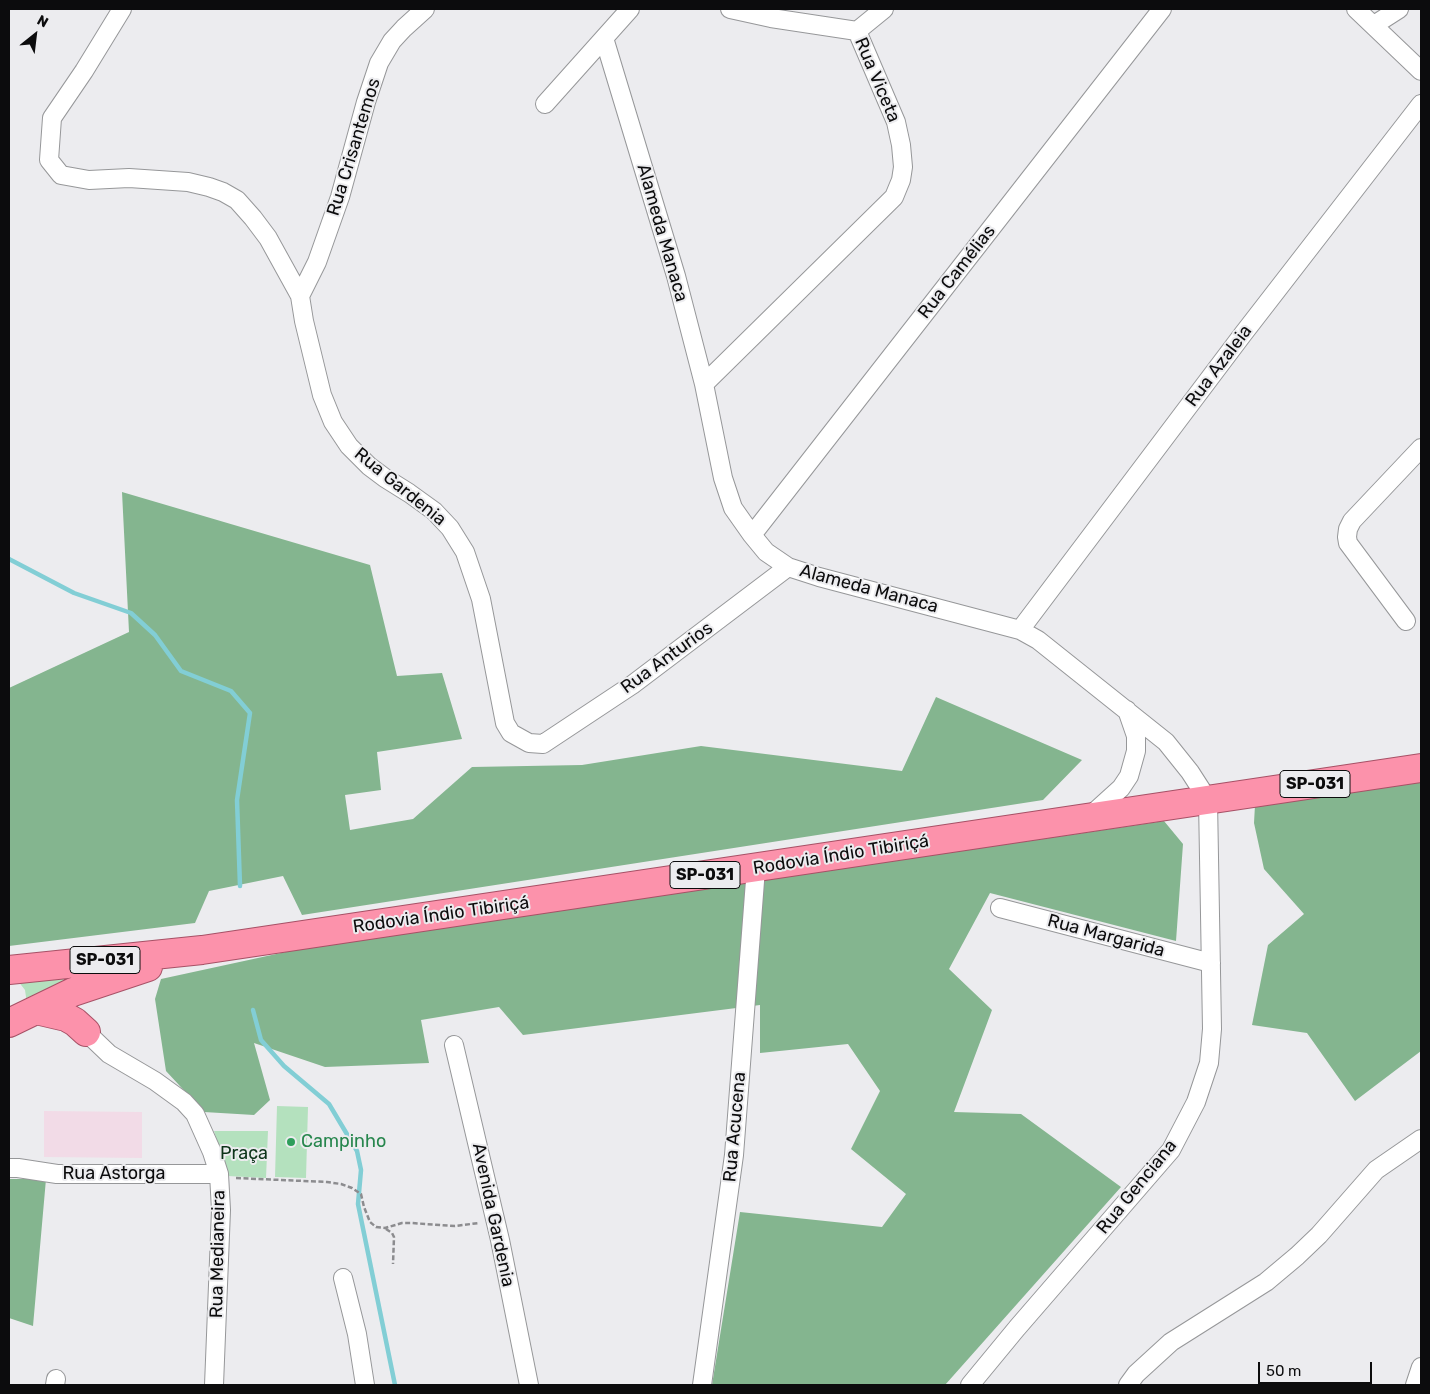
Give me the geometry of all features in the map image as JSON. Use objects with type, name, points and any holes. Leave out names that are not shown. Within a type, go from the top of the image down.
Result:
[{"type":"highway","name":"Rodovia Índio Tibiriçá","points":[[9,970],[202,950],[1421,768]]},
{"type":"highway","name":"Rodovia Índio Tibiriçá","points":[[9,1022],[73,992],[202,950]]},
{"type":"highway","points":[[86,1032],[82,1010],[89,996],[100,983]]},
{"type":"highway","points":[[36,1010],[66,1017],[86,1032]]},
{"type":"street","name":"Rua Gardenia","points":[[122,9],[84,71],[52,118],[49,160],[61,175],[89,180],[129,178],[188,182],[223,192],[237,200],[268,238],[300,296],[304,321],[322,395],[333,422],[349,446],[369,466],[434,511],[450,528],[465,552],[481,599],[505,723],[511,733],[521,739],[530,743],[543,744]]},
{"type":"street","name":"Rua Crisantemos","points":[[300,296],[317,262],[340,198],[366,102],[379,63],[392,41],[425,9]]},
{"type":"street","points":[[544,104],[630,9]]},
{"type":"street","name":"Rua Viceta","points":[[704,384],[894,197],[901,180],[903,167],[900,137],[896,122],[857,31],[771,18],[730,9]]},
{"type":"street","points":[[857,31],[884,9]]},
{"type":"street","name":"Rua Camélias","points":[[752,535],[1162,9]]},
{"type":"street","points":[[1356,9],[1421,71]]},
{"type":"street","points":[[1374,25],[1399,9]]},
{"type":"street","name":"Alameda Manaca","points":[[604,38],[676,276],[704,384],[723,478],[733,508],[752,535],[766,552],[788,567],[818,577],[1020,630],[1038,640],[1166,742],[1190,772],[1208,800]]},
{"type":"street","name":"Rua Azaleia","points":[[1020,630],[1243,334],[1421,104]]},
{"type":"street","points":[[1406,621],[1348,543],[1348,529],[1352,521],[1421,448]]},
{"type":"street","name":"Rua Anturios","points":[[543,744],[632,685],[788,567]]},
{"type":"street","points":[[1089,817],[1121,788],[1129,776],[1136,751],[1136,736],[1126,710]]},
{"type":"street","name":"Rua Genciana","points":[[970,1385],[1016,1328],[1171,1150],[1196,1102],[1209,1064],[1212,1029],[1208,800]]},
{"type":"street","name":"Rua Acucena","points":[[702,1385],[734,1155],[756,868]]},
{"type":"street","name":"Rua Margarida","points":[[1000,908],[1211,963]]},
{"type":"street","name":"Rua Medianeira","points":[[86,1032],[110,1054],[172,1092],[195,1114],[212,1152],[219,1175],[221,1210],[214,1385]]},
{"type":"street","name":"Avenida Gardenia","points":[[454,1045],[495,1220],[529,1385]]},
{"type":"street","points":[[1128,1385],[1136,1374],[1171,1342],[1266,1282],[1297,1256],[1319,1235],[1376,1170],[1421,1139]]},
{"type":"street","name":"Rua Astorga","points":[[9,1168],[57,1174],[219,1175]]},
{"type":"street","points":[[343,1278],[357,1334],[365,1385]]},
{"type":"street","points":[[1415,1385],[1421,1367]]},
{"type":"path","points":[[219,1175],[341,1184],[361,1194],[370,1222],[376,1227],[385,1228],[402,1223],[455,1226],[495,1220]]},
{"type":"path","points":[[385,1228],[394,1237],[393,1264]]},
{"type":"shaded area","points":[[44,1111],[142,1112],[142,1158],[44,1157]]},
{"type":"green space","points":[[122,492],[370,565],[397,676],[442,673],[462,739],[377,752],[381,790],[345,795],[350,830],[413,819],[472,767],[582,765],[701,746],[902,771],[936,697],[1082,760],[1043,800],[302,915],[283,876],[209,891],[195,923],[9,946],[9,688],[129,632]]},
{"type":"green space","points":[[1421,781],[1421,1051],[1355,1101],[1307,1033],[1252,1025],[1268,945],[1304,914],[1264,869],[1254,823],[1255,805]]},
{"type":"green space","points":[[1164,821],[1183,844],[1176,941],[990,893],[949,969],[992,1010],[954,1112],[1021,1114],[1121,1187],[945,1385],[712,1385],[740,1212],[882,1227],[906,1194],[851,1149],[880,1091],[848,1044],[760,1053],[760,1005],[523,1035],[499,1007],[421,1020],[429,1063],[325,1067],[254,1043],[270,1100],[254,1115],[204,1112],[166,1071],[155,999],[161,979],[304,948]]},
{"type":"green space","points":[[147,959],[27,1004],[25,990],[18,981]]},
{"type":"green space","name":"Campinho","points":[[277,1106],[308,1107],[306,1178],[275,1177]]},
{"type":"green space","name":"Praça","points":[[214,1131],[268,1131],[266,1178],[228,1176]]},
{"type":"green space","points":[[9,1179],[46,1179],[33,1326],[9,1318]]},
{"type":"waterway","points":[[9,559],[74,593],[131,613],[155,635],[181,671],[231,691],[250,713],[237,800],[240,886]]},
{"type":"waterway","points":[[253,1010],[261,1040],[284,1066],[329,1104],[357,1151],[361,1170],[358,1204],[395,1385]]},
{"type":"place","name":"Campinho","points":[[291,1142]]}]
